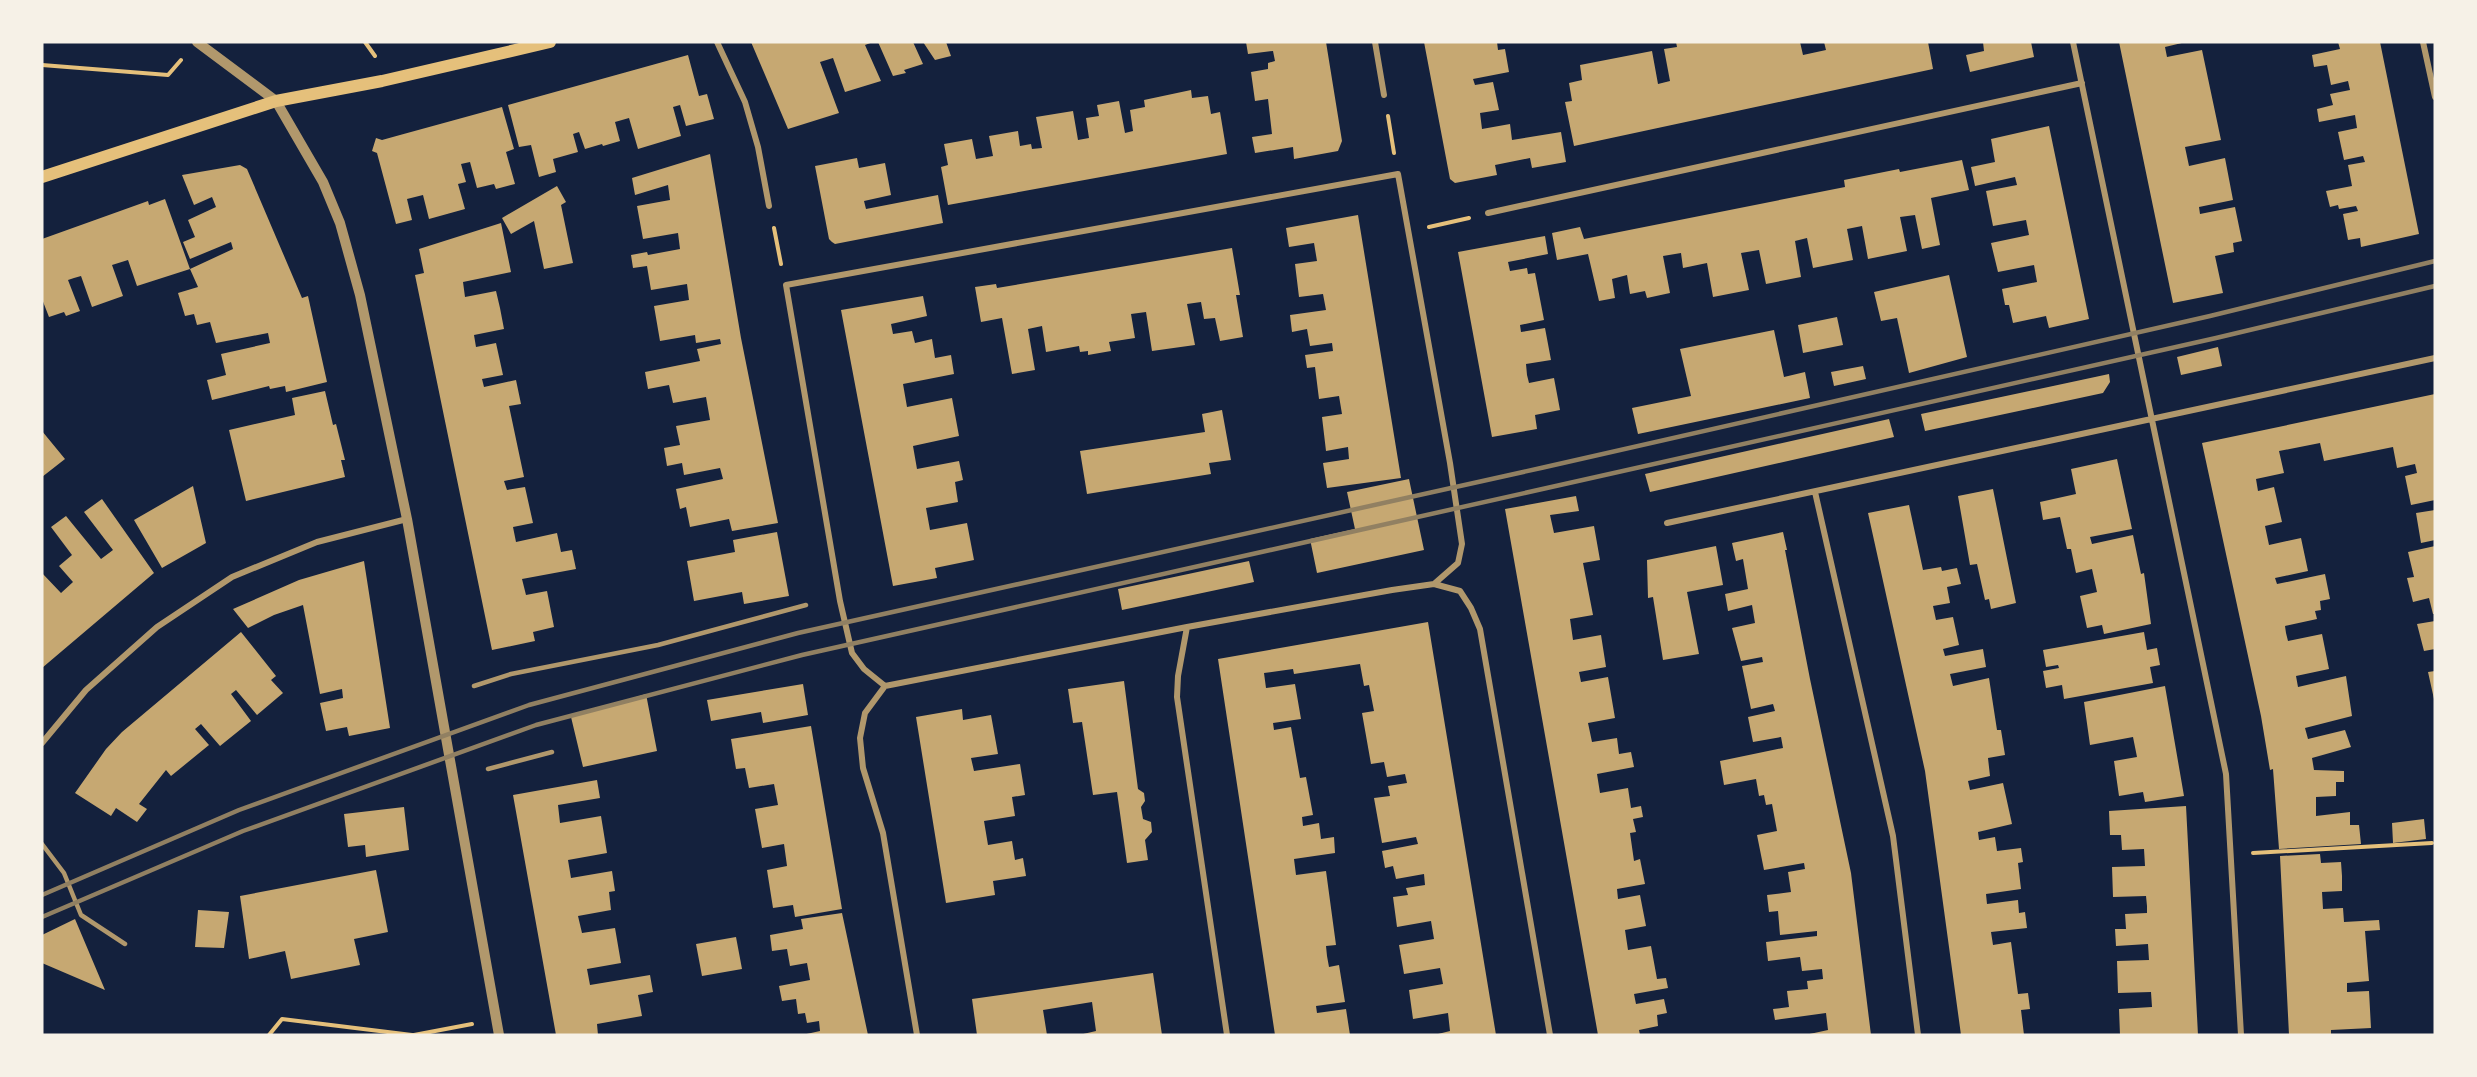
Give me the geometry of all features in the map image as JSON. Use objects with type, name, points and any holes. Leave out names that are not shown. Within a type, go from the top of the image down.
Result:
[{"type":"main road","points":[[42,177],[276,101],[382,81],[550,42]]},
{"type":"street","points":[[197,42],[276,101],[323,182],[340,223],[360,296],[407,519],[499,1035]]},
{"type":"street","points":[[717,42],[745,102],[758,147],[769,206]]},
{"type":"street","points":[[1375,42],[1384,94]]},
{"type":"street","points":[[2073,42],[2226,774],[2241,1035]]},
{"type":"street","points":[[2423,42],[2435,97]]},
{"type":"street","points":[[1488,213],[2082,83]]},
{"type":"street","points":[[885,686],[864,669],[852,653],[840,601],[786,285],[1398,174],[1462,544],[1458,563],[1434,584]]},
{"type":"street","points":[[1667,523],[2435,358]]},
{"type":"street","points":[[1815,492],[1893,836],[1917,1035]]},
{"type":"street","points":[[42,743],[86,690],[157,627],[232,577],[317,542],[407,519]]},
{"type":"street","points":[[917,1035],[883,834],[863,768],[860,738],[865,713],[885,686],[1187,627],[1434,584],[1460,591],[1471,608],[1480,629],[1550,1035]]},
{"type":"street","points":[[1187,627],[1178,676],[1177,696],[1227,1035]]},
{"type":"lane","points":[[474,686],[511,674],[658,645],[806,605]]},
{"type":"lane","points":[[489,770],[552,753]]},
{"type":"lane","points":[[42,844],[64,873],[81,915],[125,944]]},
{"type":"path","points":[[365,42],[375,56]]},
{"type":"path","points":[[42,65],[168,75],[184,57]]},
{"type":"path","points":[[1384,94],[1398,174]]},
{"type":"path","points":[[769,206],[786,285]]},
{"type":"path","points":[[1408,233],[1488,213]]},
{"type":"path","points":[[2258,853],[2432,843]]},
{"type":"path","points":[[269,1035],[282,1019],[413,1035],[496,1019]]},
{"type":"building","points":[[751,42],[873,42],[865,45],[881,81],[845,92],[833,58],[820,62],[839,113],[788,129]]},
{"type":"building","points":[[878,42],[913,42],[923,64],[904,70],[906,73],[893,76]]},
{"type":"building","points":[[923,42],[946,42],[951,56],[935,60]]},
{"type":"building","points":[[1246,42],[1326,42],[1342,141],[1338,151],[1294,159],[1293,147],[1255,153],[1252,137],[1272,134],[1268,99],[1255,101],[1251,72],[1268,69],[1268,63],[1275,61],[1273,51],[1248,54]]},
{"type":"building","points":[[1424,42],[1497,42],[1498,50],[1505,49],[1509,72],[1473,79],[1475,85],[1493,82],[1499,110],[1480,113],[1482,129],[1510,124],[1512,140],[1561,132],[1566,162],[1532,168],[1530,158],[1495,165],[1497,175],[1455,183],[1450,179]]},
{"type":"building","points":[[1676,42],[1800,42],[1803,55],[1826,50],[1824,42],[1928,42],[1933,69],[1574,146],[1565,102],[1572,101],[1569,83],[1582,80],[1580,65],[1652,51],[1658,84],[1670,81],[1664,49],[1677,47]]},
{"type":"building","points":[[1983,42],[2031,42],[2034,57],[1970,72],[1966,55],[1984,51]]},
{"type":"building","points":[[2119,42],[2186,42],[2165,47],[2167,57],[2202,50],[2221,140],[2185,147],[2189,166],[2225,158],[2233,200],[2199,207],[2200,214],[2235,207],[2242,241],[2233,243],[2234,252],[2215,256],[2223,293],[2173,303]]},
{"type":"building","points":[[2338,42],[2380,42],[2419,234],[2361,247],[2360,238],[2348,240],[2343,214],[2358,211],[2356,206],[2339,209],[2338,205],[2330,207],[2326,191],[2352,186],[2348,165],[2365,162],[2363,156],[2344,160],[2338,132],[2357,128],[2355,115],[2319,122],[2317,109],[2333,105],[2330,94],[2350,90],[2348,81],[2331,85],[2327,65],[2314,67],[2312,55],[2340,49]]},
{"type":"building","points":[[688,55],[699,96],[707,94],[714,119],[686,126],[680,105],[673,107],[681,136],[638,149],[629,118],[615,122],[620,141],[603,146],[602,144],[585,149],[579,132],[573,134],[578,152],[553,159],[556,172],[539,177],[531,145],[519,147],[508,105]]},
{"type":"building","points":[[1191,90],[1192,98],[1208,96],[1211,114],[1220,112],[1227,154],[948,205],[941,167],[948,165],[944,144],[972,139],[976,159],[993,156],[989,136],[1018,131],[1020,146],[1031,144],[1032,149],[1042,148],[1036,117],[1073,111],[1078,140],[1089,138],[1086,118],[1099,116],[1097,105],[1119,101],[1125,133],[1133,131],[1130,110],[1145,107],[1144,100]]},
{"type":"building","points":[[502,107],[514,149],[506,152],[515,184],[496,189],[494,184],[477,188],[470,162],[461,164],[466,182],[458,184],[465,209],[429,219],[423,195],[407,199],[412,220],[396,224],[377,153],[372,151],[376,138],[382,140]]},
{"type":"building","points":[[2049,126],[2089,319],[2049,328],[2046,316],[2013,323],[2009,305],[2005,305],[2002,289],[2037,282],[2034,265],[1998,272],[1991,243],[2029,235],[2026,220],[1993,226],[1986,191],[2017,185],[2015,177],[1975,186],[1971,167],[1995,162],[1991,139]]},
{"type":"building","points":[[710,154],[741,338],[778,523],[732,531],[729,519],[690,527],[686,507],[680,509],[676,489],[723,479],[720,468],[684,475],[682,463],[667,466],[664,448],[680,445],[676,426],[710,420],[706,397],[673,403],[669,385],[648,389],[645,372],[700,361],[697,349],[721,344],[720,339],[696,343],[695,335],[660,341],[654,306],[689,300],[687,284],[651,290],[647,266],[633,268],[631,255],[647,252],[648,255],[680,249],[678,233],[643,239],[637,206],[670,200],[668,185],[635,195],[632,178]]},
{"type":"building","points":[[857,158],[859,168],[885,163],[891,195],[864,201],[866,209],[938,195],[943,223],[835,244],[832,242],[829,239],[815,166]]},
{"type":"building","points":[[1962,160],[1969,190],[1931,198],[1940,245],[1922,249],[1915,215],[1900,217],[1907,251],[1868,259],[1862,226],[1847,229],[1853,260],[1813,268],[1807,238],[1795,241],[1801,277],[1766,284],[1759,250],[1741,253],[1749,290],[1713,297],[1707,263],[1683,268],[1681,253],[1663,256],[1670,293],[1647,298],[1645,291],[1630,294],[1627,275],[1612,279],[1615,298],[1599,301],[1588,254],[1557,260],[1552,233],[1580,227],[1584,239],[1845,187],[1844,180]]},
{"type":"building","points":[[240,165],[247,169],[302,298],[308,296],[327,382],[286,392],[285,386],[270,389],[269,386],[212,400],[207,380],[226,375],[221,354],[270,343],[268,333],[216,343],[210,322],[197,325],[194,314],[185,316],[178,293],[198,287],[190,269],[233,249],[231,242],[190,259],[183,242],[195,237],[188,220],[216,207],[212,197],[194,205],[182,175]]},
{"type":"building","points":[[557,186],[566,202],[561,205],[573,263],[544,269],[534,221],[511,234],[502,218]]},
{"type":"building","points":[[165,199],[190,269],[137,286],[128,260],[112,265],[123,296],[92,307],[81,276],[68,280],[80,311],[66,316],[64,312],[49,317],[42,299],[42,239],[148,201],[149,205]]},
{"type":"building","points":[[1358,215],[1401,478],[1327,488],[1323,463],[1349,459],[1348,447],[1326,451],[1322,417],[1342,414],[1339,396],[1319,399],[1315,367],[1307,368],[1305,355],[1333,351],[1332,343],[1310,346],[1307,329],[1292,332],[1290,315],[1326,310],[1323,294],[1299,297],[1295,264],[1317,261],[1314,243],[1289,247],[1286,228]]},
{"type":"building","points":[[501,223],[511,272],[463,282],[465,297],[496,291],[500,308],[504,329],[474,335],[476,347],[496,343],[503,375],[482,379],[484,387],[516,380],[521,404],[509,406],[524,477],[504,481],[507,490],[525,487],[533,523],[513,527],[516,542],[557,533],[561,552],[572,550],[576,569],[522,579],[526,595],[547,591],[554,627],[533,632],[535,641],[492,650],[415,275],[424,273],[419,249]]},
{"type":"building","points":[[1545,236],[1548,254],[1508,262],[1510,271],[1527,268],[1528,274],[1535,273],[1544,320],[1520,325],[1521,332],[1545,328],[1551,360],[1526,364],[1527,375],[1529,383],[1554,378],[1560,410],[1535,415],[1537,429],[1492,437],[1458,252]]},
{"type":"building","points":[[1232,248],[1240,295],[1236,295],[1243,337],[1220,341],[1215,318],[1204,319],[1201,302],[1187,304],[1195,345],[1152,351],[1146,312],[1131,314],[1135,338],[1109,342],[1111,351],[1088,355],[1088,351],[1080,352],[1079,346],[1046,352],[1042,326],[1028,329],[1035,370],[1012,374],[1002,318],[981,322],[975,287],[996,284],[997,288]]},
{"type":"building","points":[[1949,275],[1967,357],[1909,373],[1897,318],[1881,321],[1874,292]]},
{"type":"building","points":[[923,296],[927,316],[891,324],[893,334],[912,331],[915,343],[932,339],[935,358],[951,355],[954,374],[903,384],[907,407],[952,398],[959,436],[913,446],[917,469],[959,461],[963,480],[955,482],[958,502],[926,508],[930,530],[967,523],[974,560],[935,568],[937,578],[893,586],[841,310]]},
{"type":"building","points":[[1837,317],[1843,345],[1803,353],[1798,325]]},
{"type":"building","points":[[1774,330],[1784,377],[1805,372],[1810,398],[1638,434],[1632,408],[1691,396],[1680,349]]},
{"type":"building","points":[[2218,347],[2222,366],[2181,375],[2177,357]]},
{"type":"building","points":[[1863,366],[1866,379],[1834,386],[1831,372]]},
{"type":"building","points":[[2109,374],[2110,382],[2103,393],[1925,431],[1921,414]]},
{"type":"building","points":[[325,391],[345,460],[341,460],[345,477],[246,501],[229,430],[295,415],[292,398]]},
{"type":"building","points":[[2435,394],[2435,500],[2411,505],[2405,476],[2417,473],[2415,464],[2397,468],[2393,447],[2324,461],[2320,443],[2279,451],[2284,473],[2256,479],[2258,491],[2274,487],[2282,522],[2265,526],[2269,545],[2301,538],[2308,571],[2275,578],[2277,584],[2325,574],[2330,599],[2320,601],[2321,610],[2315,611],[2317,619],[2285,626],[2288,641],[2322,634],[2329,669],[2296,676],[2298,687],[2346,676],[2352,716],[2305,728],[2308,739],[2345,730],[2351,747],[2312,758],[2314,770],[2344,771],[2344,782],[2336,782],[2336,796],[2316,797],[2316,816],[2350,812],[2350,825],[2359,825],[2361,844],[2279,849],[2273,769],[2270,770],[2261,716],[2202,443]]},
{"type":"building","points":[[1222,410],[1231,460],[1209,463],[1211,474],[1087,494],[1080,451],[1205,432],[1202,414]]},
{"type":"building","points":[[1889,419],[1894,437],[1650,492],[1645,474]]},
{"type":"building","points":[[42,431],[65,459],[42,477]]},
{"type":"building","points":[[2117,459],[2132,529],[2090,537],[2092,544],[2133,535],[2141,574],[2144,573],[2151,624],[2104,634],[2102,625],[2087,628],[2080,596],[2097,592],[2092,569],[2076,573],[2071,549],[2067,549],[2060,517],[2043,520],[2040,502],[2076,494],[2071,469]]},
{"type":"building","points":[[1409,479],[1424,550],[1317,573],[1310,539],[1355,529],[1347,492]]},
{"type":"building","points":[[193,486],[206,543],[162,568],[134,520]]},
{"type":"building","points":[[1993,489],[2016,603],[1991,609],[1989,599],[1985,600],[1977,564],[1970,565],[1958,496]]},
{"type":"building","points":[[1576,496],[1579,511],[1550,515],[1554,533],[1594,526],[1600,560],[1583,563],[1593,615],[1570,619],[1573,640],[1601,635],[1606,667],[1579,672],[1581,682],[1608,677],[1615,718],[1588,723],[1592,742],[1617,738],[1619,754],[1631,752],[1634,767],[1597,774],[1600,793],[1628,788],[1631,808],[1641,806],[1643,817],[1633,819],[1636,832],[1630,833],[1634,861],[1640,859],[1645,884],[1617,889],[1618,899],[1640,895],[1646,926],[1625,930],[1628,950],[1651,946],[1657,979],[1666,978],[1668,988],[1634,994],[1636,1004],[1664,999],[1667,1013],[1657,1015],[1658,1026],[1639,1030],[1640,1035],[1598,1035],[1505,509]]},
{"type":"building","points":[[102,499],[154,573],[42,668],[42,573],[61,593],[73,582],[59,566],[72,555],[51,527],[66,516],[101,559],[113,550],[84,512]]},
{"type":"building","points":[[1909,505],[1923,570],[1941,567],[1942,571],[1957,568],[1961,584],[1947,587],[1950,603],[1933,606],[1936,620],[1953,617],[1959,645],[1943,649],[1945,656],[1983,649],[1986,667],[1950,674],[1953,686],[1989,678],[1997,730],[2001,730],[2005,755],[1988,758],[1990,776],[1968,781],[1970,790],[2003,783],[2012,824],[1978,832],[1979,840],[1995,837],[1997,851],[2021,848],[2023,862],[2018,863],[2021,889],[1986,894],[1987,904],[2018,900],[2019,913],[2025,912],[2027,928],[1991,932],[1993,945],[2011,942],[2018,994],[2028,993],[2030,1009],[2021,1010],[2024,1035],[1961,1035],[1925,771],[1868,513]]},
{"type":"building","points":[[2435,510],[2435,540],[2421,543],[2416,513]]},
{"type":"building","points":[[777,532],[789,596],[744,604],[742,592],[694,601],[687,561],[735,552],[733,540]]},
{"type":"building","points":[[1783,532],[1810,679],[1851,873],[1871,1035],[1805,1035],[1828,1030],[1826,1013],[1775,1020],[1773,1009],[1789,1007],[1787,991],[1808,989],[1807,981],[1823,979],[1822,969],[1802,971],[1800,957],[1768,961],[1766,942],[1817,936],[1817,931],[1780,935],[1778,911],[1769,912],[1767,895],[1791,892],[1788,872],[1805,869],[1804,863],[1764,870],[1757,835],[1777,831],[1772,804],[1766,805],[1764,795],[1759,796],[1756,779],[1724,785],[1720,761],[1783,748],[1781,737],[1753,742],[1748,717],[1775,711],[1773,704],[1751,709],[1742,666],[1763,662],[1762,657],[1741,661],[1732,628],[1755,623],[1752,605],[1728,611],[1725,594],[1748,589],[1743,559],[1736,561],[1732,543]]},
{"type":"building","points":[[1716,546],[1723,585],[1687,592],[1699,654],[1663,660],[1653,597],[1648,598],[1647,560]]},
{"type":"building","points":[[2435,546],[2435,614],[2433,614],[2429,598],[2413,602],[2407,578],[2414,577],[2408,552]]},
{"type":"building","points":[[364,561],[390,728],[349,736],[347,727],[326,731],[320,703],[343,698],[342,689],[320,694],[303,605],[274,615],[248,628],[233,609],[299,580]]},
{"type":"building","points":[[1249,561],[1254,582],[1122,610],[1118,589]]},
{"type":"building","points":[[2435,621],[2435,649],[2424,651],[2417,624]]},
{"type":"building","points":[[1428,622],[1496,1035],[1434,1035],[1450,1031],[1448,1013],[1413,1019],[1409,990],[1443,984],[1440,968],[1404,974],[1399,945],[1434,939],[1431,921],[1397,927],[1393,897],[1408,895],[1406,888],[1425,885],[1424,874],[1396,879],[1393,866],[1385,868],[1382,851],[1418,844],[1416,837],[1382,843],[1374,798],[1390,796],[1388,786],[1407,783],[1405,774],[1387,777],[1384,762],[1371,764],[1362,713],[1374,711],[1369,685],[1364,686],[1360,664],[1294,674],[1293,669],[1264,673],[1266,688],[1295,684],[1301,719],[1273,723],[1274,730],[1291,727],[1300,778],[1306,777],[1313,815],[1302,817],[1303,826],[1319,823],[1321,839],[1334,837],[1335,853],[1294,859],[1296,875],[1326,871],[1336,945],[1326,946],[1327,956],[1329,967],[1339,965],[1345,1002],[1316,1006],[1317,1013],[1346,1009],[1350,1035],[1275,1035],[1218,659]]},
{"type":"building","points":[[241,632],[276,676],[271,680],[283,693],[257,715],[236,690],[231,694],[251,721],[220,746],[201,724],[195,729],[209,745],[171,776],[166,770],[139,804],[147,809],[137,822],[116,808],[111,816],[75,793],[106,749],[122,732]]},
{"type":"building","points":[[2144,632],[2147,650],[2157,648],[2160,665],[2150,667],[2153,683],[2064,699],[2062,685],[2046,688],[2043,671],[2059,668],[2058,665],[2046,667],[2043,650]]},
{"type":"building","points":[[2435,671],[2435,699],[2434,699],[2428,672]]},
{"type":"building","points":[[1124,681],[1138,789],[1144,793],[1145,801],[1141,807],[1143,819],[1151,822],[1152,832],[1145,840],[1148,860],[1127,863],[1117,792],[1093,795],[1082,722],[1073,723],[1068,689]]},
{"type":"building","points":[[803,684],[808,715],[763,723],[761,712],[711,721],[707,700]]},
{"type":"building","points":[[2165,686],[2184,796],[2145,802],[2143,792],[2119,796],[2114,761],[2137,757],[2133,737],[2090,745],[2084,702]]},
{"type":"building","points":[[646,694],[657,751],[583,767],[571,717]]},
{"type":"building","points":[[962,709],[963,720],[991,715],[998,754],[971,758],[974,771],[1020,764],[1025,795],[1012,797],[1015,816],[984,821],[988,845],[1012,841],[1015,860],[1023,858],[1026,876],[993,881],[995,895],[946,903],[916,717]]},
{"type":"building","points":[[811,726],[842,909],[795,917],[793,905],[773,908],[767,870],[787,866],[784,844],[762,848],[755,809],[778,805],[774,784],[749,788],[745,768],[736,769],[731,739]]},
{"type":"building","points":[[597,780],[600,798],[558,805],[560,823],[601,816],[607,853],[568,860],[571,878],[612,871],[615,891],[609,892],[611,910],[578,916],[582,933],[615,928],[621,963],[587,969],[590,985],[650,975],[653,992],[638,995],[642,1016],[597,1024],[598,1035],[556,1035],[513,795]]},
{"type":"building","points":[[2186,806],[2198,1035],[2120,1035],[2119,1009],[2152,1007],[2151,992],[2118,993],[2117,961],[2149,960],[2148,944],[2116,946],[2115,929],[2126,929],[2125,914],[2147,913],[2147,906],[2146,896],[2113,897],[2112,867],[2145,866],[2144,849],[2122,850],[2121,835],[2110,835],[2109,811]]},
{"type":"building","points":[[404,807],[409,850],[366,857],[365,845],[348,847],[344,814]]},
{"type":"building","points":[[2424,819],[2426,839],[2393,843],[2392,823]]},
{"type":"building","points":[[2320,854],[2321,863],[2341,862],[2342,876],[2342,891],[2322,892],[2323,909],[2343,908],[2344,922],[2379,920],[2380,930],[2365,931],[2369,981],[2347,983],[2347,992],[2369,991],[2371,1028],[2331,1030],[2331,1035],[2289,1035],[2280,856]]},
{"type":"building","points":[[376,870],[388,932],[354,939],[360,965],[291,979],[285,951],[249,959],[240,896]]},
{"type":"building","points":[[198,910],[229,912],[224,948],[195,947]]},
{"type":"building","points":[[842,913],[868,1035],[802,1035],[820,1031],[819,1021],[807,1023],[805,1013],[798,1014],[796,999],[782,1001],[779,986],[810,980],[807,963],[790,966],[787,949],[772,951],[770,935],[803,929],[801,919]]},
{"type":"building","points":[[75,919],[105,990],[42,963],[42,935]]},
{"type":"building","points":[[736,937],[742,969],[702,976],[696,944]]},
{"type":"building","points":[[1153,973],[1162,1035],[1079,1035],[1096,1031],[1092,1002],[1043,1010],[1047,1035],[977,1035],[972,999]]},
{"type":"railway","points":[[42,895],[239,810],[529,705],[798,633],[2210,316],[2435,261]]},
{"type":"railway","points":[[42,917],[243,831],[536,725],[802,655],[2216,338],[2435,286]]}]
